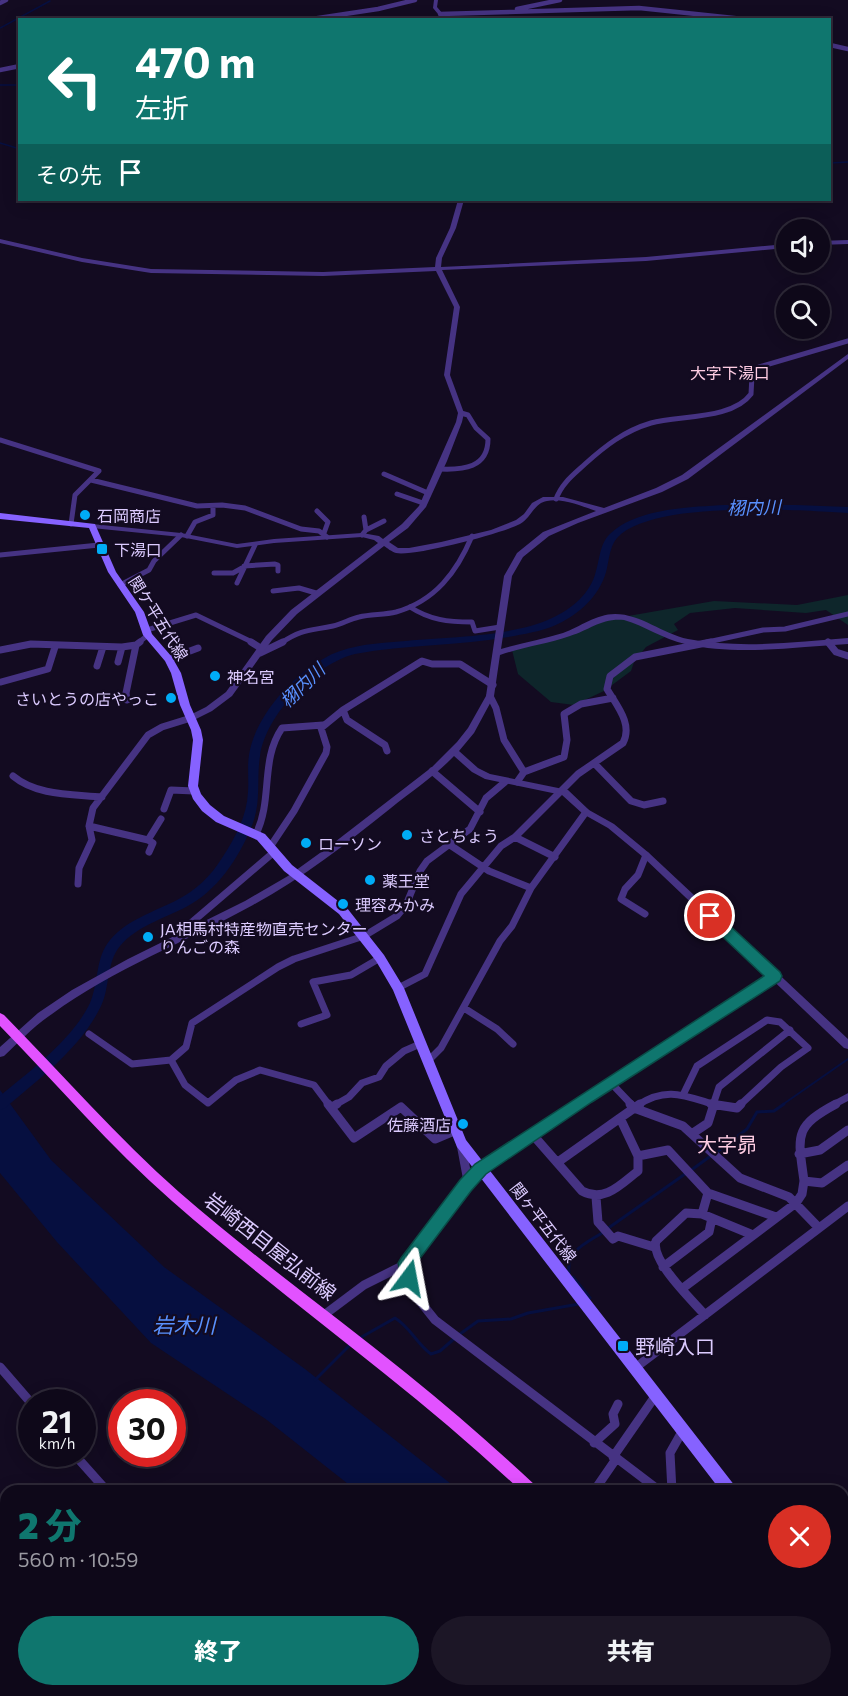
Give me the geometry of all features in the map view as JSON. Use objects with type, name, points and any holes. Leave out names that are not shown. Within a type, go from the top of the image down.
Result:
[{"type":"main road","points":[[0,516],[92,526]]},
{"type":"main road","name":"関ケ平五代線","points":[[92,526],[99,545],[120,585],[139,612],[148,632],[169,659],[198,740],[194,791]]},
{"type":"main road","points":[[194,791],[213,815],[255,834],[298,875]]},
{"type":"main road","name":"関ヶ平五代線","points":[[298,875],[343,911],[380,958],[398,988],[454,1131],[461,1143],[725,1485]]},
{"type":"main road","name":"岩崎西目屋弘前線","points":[[0,1018],[129,1154],[169,1190],[367,1348],[493,1453],[525,1485]]},
{"type":"street","points":[[0,3],[5,0]]},
{"type":"street","points":[[318,18],[378,9],[415,0]]},
{"type":"street","points":[[436,0],[435,8],[444,18]]},
{"type":"street","points":[[515,10],[528,5],[560,0]]},
{"type":"street","points":[[440,14],[639,8],[734,18]]},
{"type":"street","points":[[831,45],[848,49]]},
{"type":"street","points":[[0,70],[18,66]]},
{"type":"street","points":[[78,884],[79,868],[92,840],[89,826],[93,808],[148,735],[162,727],[191,718],[209,709],[229,694],[269,638],[294,612],[405,526],[423,503],[440,469],[461,413],[447,375],[457,307],[438,269],[439,258],[453,228],[461,201]]},
{"type":"street","points":[[0,241],[105,264],[166,272],[323,274],[666,258],[776,247]]},
{"type":"street","points":[[830,243],[848,242]]},
{"type":"street","points":[[556,499],[561,484],[611,441],[645,425],[705,414],[740,403],[750,397],[753,391],[750,376],[752,371],[848,341]]},
{"type":"street","points":[[4,1049],[47,1012],[112,973],[298,875],[432,771],[455,752],[474,728],[490,696],[508,576],[520,555],[546,534],[659,490],[684,477],[848,356]]},
{"type":"street","points":[[440,469],[466,470],[473,467],[488,450],[488,439],[476,428],[468,416],[461,413]]},
{"type":"street","points":[[0,440],[99,471],[75,495],[71,524]]},
{"type":"street","points":[[384,474],[428,493]]},
{"type":"street","points":[[91,480],[197,506],[225,505],[245,509],[326,535]]},
{"type":"street","points":[[397,494],[423,503]]},
{"type":"street","points":[[364,533],[397,552],[472,536],[520,521],[534,503],[556,499],[604,510]]},
{"type":"street","points":[[120,585],[148,570],[154,561],[184,536],[195,522],[213,515],[213,507]]},
{"type":"street","points":[[317,511],[328,522],[326,535]]},
{"type":"street","points":[[364,517],[364,533]]},
{"type":"street","points":[[92,526],[184,536],[237,546],[326,535],[364,533],[384,521]]},
{"type":"street","points":[[127,700],[126,693],[136,645],[148,632],[196,615],[244,637],[261,651],[266,652],[305,630],[334,626],[358,617],[398,612],[410,607],[438,590],[450,578],[459,567],[472,536]]},
{"type":"street","points":[[0,555],[99,545]]},
{"type":"street","points":[[237,583],[255,545]]},
{"type":"street","points":[[214,573],[233,573],[243,567],[275,564],[278,565],[278,571]]},
{"type":"street","points":[[273,591],[299,588],[316,593]]},
{"type":"street","points":[[410,607],[428,619],[472,622],[475,631],[500,629]]},
{"type":"street","points":[[398,988],[425,974],[461,894],[501,846],[516,837],[578,774],[623,743],[627,735],[625,720],[607,689],[610,676],[635,657],[763,630],[785,630],[848,614]]},
{"type":"street","points":[[498,648],[569,633],[615,617],[638,623],[682,641],[699,644],[751,648],[848,641]]},
{"type":"street","points":[[828,642],[836,652],[848,656]]},
{"type":"street","points":[[0,650],[31,644],[103,647],[136,645]]},
{"type":"street","points":[[1,682],[48,669],[56,646]]},
{"type":"street","points":[[97,666],[103,647]]},
{"type":"street","points":[[118,662],[122,647]]},
{"type":"street","points":[[169,659],[198,648]]},
{"type":"street","points":[[255,834],[266,807],[267,773],[278,733],[282,728],[323,725],[422,661],[432,666],[455,663],[493,685]]},
{"type":"street","points":[[490,696],[496,705],[500,729],[512,757],[524,772]]},
{"type":"street","points":[[517,782],[524,772],[564,758],[567,740],[564,714],[591,700],[613,698]]},
{"type":"street","points":[[343,710],[347,720],[385,745],[387,752]]},
{"type":"street","points":[[194,930],[191,923],[195,918],[272,850],[326,753],[327,747],[321,728],[323,725]]},
{"type":"street","points":[[455,752],[475,770],[505,782],[517,782],[561,791],[586,812],[611,826],[646,855],[848,1045]]},
{"type":"street","points":[[594,763],[636,804],[644,805],[663,801]]},
{"type":"street","points":[[432,771],[480,812]]},
{"type":"street","points":[[13,776],[25,786],[39,790],[102,797]]},
{"type":"street","points":[[89,1034],[132,1064],[171,1060],[186,1047],[192,1023],[278,967],[294,959],[363,936],[397,916],[406,905],[427,861],[470,830],[486,798],[505,782]]},
{"type":"street","points":[[164,809],[171,790],[194,791]]},
{"type":"street","points":[[427,1062],[441,1048],[500,941],[512,926],[531,888],[586,812]]},
{"type":"street","points":[[148,840],[161,819]]},
{"type":"street","points":[[89,826],[148,840],[153,843],[149,852]]},
{"type":"street","points":[[516,837],[555,857]]},
{"type":"street","points":[[450,845],[482,869],[501,879],[531,888]]},
{"type":"street","points":[[645,914],[621,899],[625,890],[638,875],[646,855]]},
{"type":"street","points":[[301,1024],[327,1015],[314,982],[351,975],[380,958]]},
{"type":"street","points":[[324,1315],[364,1285],[406,1263],[465,1186],[481,1169],[775,976]]},
{"type":"street","points":[[464,1008],[497,1029],[513,1044]]},
{"type":"street","points":[[558,1162],[634,1108],[660,1094],[683,1095],[714,1106],[737,1108],[781,1067],[808,1048],[790,1030],[774,1020],[761,1023],[697,1066],[683,1095]]},
{"type":"street","points":[[693,1133],[708,1123],[719,1087],[790,1030]]},
{"type":"street","points":[[332,1107],[349,1097],[362,1083],[379,1077],[386,1066],[404,1051],[420,1044]]},
{"type":"street","points":[[171,1060],[185,1085],[208,1103],[236,1079],[248,1074],[268,1071],[300,1084],[314,1085],[354,1138],[401,1107],[435,1139],[454,1131]]},
{"type":"street","points":[[611,1083],[634,1108],[683,1126],[693,1133],[740,1178],[781,1192],[819,1228]]},
{"type":"street","points":[[683,1288],[795,1203],[802,1194],[804,1181],[798,1138],[805,1123],[848,1097]]},
{"type":"street","points":[[533,1135],[582,1191],[590,1197],[604,1196],[638,1171],[638,1156],[620,1118]]},
{"type":"street","points":[[800,1154],[813,1154],[848,1130]]},
{"type":"street","points":[[461,1143],[467,1176],[465,1186]]},
{"type":"street","points":[[638,1156],[668,1150],[708,1193],[776,1217]]},
{"type":"street","points":[[804,1181],[822,1183],[848,1166]]},
{"type":"street","points":[[702,1214],[708,1193]]},
{"type":"street","points":[[596,1197],[598,1222],[613,1239],[618,1236],[654,1247]]},
{"type":"street","points":[[634,1368],[848,1206]]},
{"type":"street","points":[[705,1315],[663,1267],[655,1254],[656,1241],[686,1213],[702,1214],[753,1235]]},
{"type":"street","points":[[663,1267],[709,1232],[712,1218]]},
{"type":"street","points":[[406,1263],[415,1295],[424,1308],[452,1335],[652,1485]]},
{"type":"street","points":[[0,1367],[19,1389]]},
{"type":"street","points":[[598,1485],[656,1395]]},
{"type":"street","points":[[594,1443],[615,1424],[612,1418],[613,1411],[618,1404]]},
{"type":"street","points":[[672,1485],[670,1453],[682,1430]]},
{"type":"street","points":[[86,1467],[102,1485]]},
{"type":"green space","points":[[848,595],[848,625],[826,610],[806,613],[735,608],[690,613],[674,624],[678,630],[646,647],[634,662],[631,671],[604,691],[574,705],[551,702],[518,674],[512,650],[611,619],[714,601],[797,605]]},
{"type":"water","name":"岩木川","points":[[0,1090],[51,1160],[164,1267],[305,1369],[452,1485],[349,1485],[267,1420],[151,1343],[57,1242],[0,1173]]},
{"type":"waterway","points":[[19,18],[50,1]]},
{"type":"waterway","points":[[0,28],[18,18]]},
{"type":"waterway","points":[[0,85],[18,85]]},
{"type":"waterway","points":[[0,143],[18,148]]},
{"type":"waterway","points":[[831,163],[848,162]]},
{"type":"waterway","name":"栩内川","points":[[0,1104],[67,1044],[89,1017],[99,996],[107,957],[115,943],[135,926],[193,897],[207,886],[220,870],[238,842],[249,819],[254,793],[255,752],[259,739],[282,701],[303,679],[325,662],[347,652],[363,649],[487,637],[530,629],[555,621],[579,605],[595,587],[607,548],[614,535],[631,523],[657,515],[689,510],[761,507],[848,510]]},
{"type":"waterway","points":[[782,1105],[848,1059]]},
{"type":"waterway","points":[[717,1152],[747,1129],[757,1112],[774,1111],[784,1104]]},
{"type":"waterway","points":[[690,1171],[712,1155]]},
{"type":"waterway","points":[[607,1229],[685,1174]]},
{"type":"waterway","points":[[569,1273],[571,1259],[578,1248],[602,1233]]},
{"type":"waterway","points":[[573,1277],[590,1298],[587,1300]]},
{"type":"waterway","points":[[460,1334],[478,1321],[511,1319],[528,1313],[579,1304]]},
{"type":"waterway","points":[[358,1339],[395,1318],[431,1354],[440,1351],[455,1338]]},
{"type":"waterway","points":[[315,1380],[351,1344]]},
{"type":"place","name":"石岡商店","points":[[85,515]]},
{"type":"place","name":"下湯口","points":[[102,549]]},
{"type":"place","name":"神名宮","points":[[215,676]]},
{"type":"place","name":"さいとうの店やっこ","points":[[171,698]]},
{"type":"place","name":"さとちょう","points":[[407,835]]},
{"type":"place","name":"ローソン","points":[[306,843]]},
{"type":"place","name":"薬王堂","points":[[370,880]]},
{"type":"place","name":"理容みかみ","points":[[343,904]]},
{"type":"place","name":"JA相馬村特産物直売センター りんごの森","points":[[148,937]]},
{"type":"place","name":"佐藤酒店","points":[[463,1124]]},
{"type":"place","name":"野崎入口","points":[[623,1346]]},
{"type":"district","name":"大字下湯口","points":[[730,372]]},
{"type":"district","name":"大字昴","points":[[727,1144]]},
{"type":"route","points":[[409,1278],[406,1263],[465,1186],[481,1169],[775,976],[710,916]]}]
